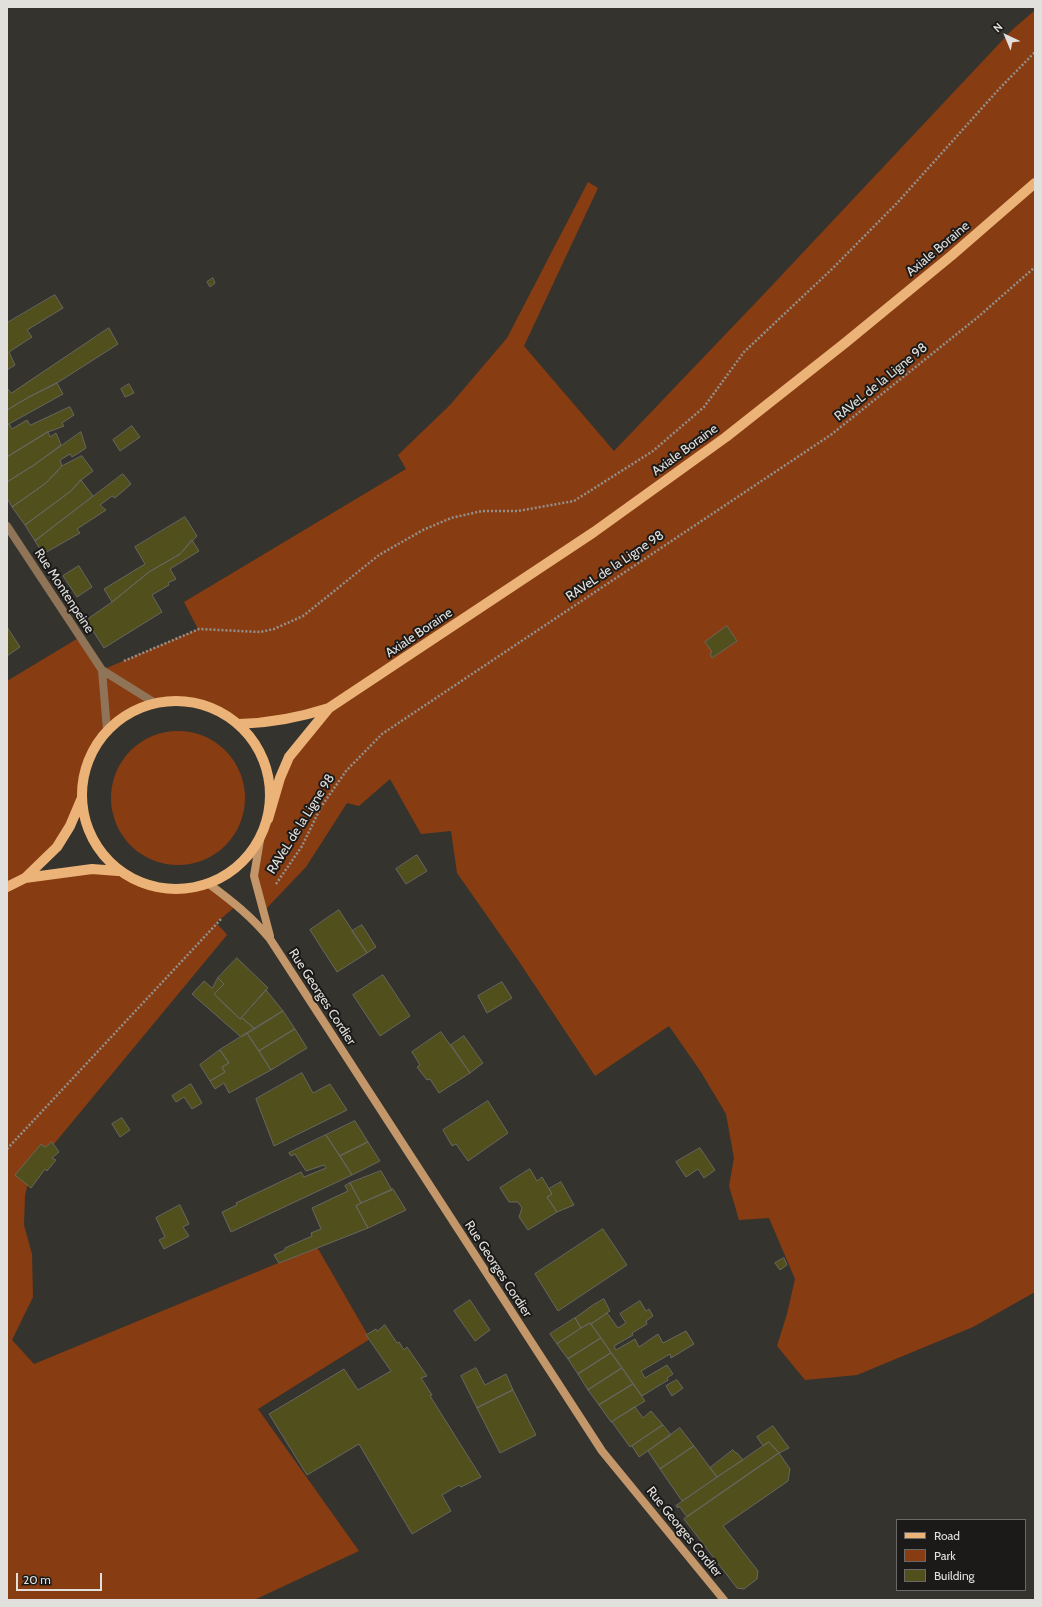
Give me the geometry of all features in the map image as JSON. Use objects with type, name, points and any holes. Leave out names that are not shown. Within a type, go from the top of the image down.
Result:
[{"type":"main road","name":"Axiale Boraine","points":[[268,819],[280,778],[289,757],[330,708],[594,532],[726,437],[945,261],[1035,183]]},
{"type":"main road","points":[[7,887],[25,878],[57,847],[70,826],[81,800],[84,775],[92,751],[107,730],[128,714],[155,703],[185,701],[214,708],[239,724],[256,744],[267,768],[271,793],[268,819],[260,840],[246,858],[230,873],[209,884],[186,890],[162,889],[139,882],[118,871],[99,851],[86,827],[81,800]]},
{"type":"main road","name":"Axiale Boraine","points":[[239,724],[266,724],[295,718],[330,708]]},
{"type":"main road","points":[[25,878],[92,869],[118,871]]},
{"type":"street","name":"Rue Montenpeine","points":[[7,526],[102,670],[155,703]]},
{"type":"street","name":"Rue Montenpeine","points":[[102,670],[107,730]]},
{"type":"street","name":"Rue Georges Cordier","points":[[260,840],[254,876],[270,939]]},
{"type":"street","name":"Rue Georges Cordier","points":[[209,884],[237,905],[256,922],[270,939],[602,1451],[724,1600]]},
{"type":"path","points":[[102,670],[199,629],[260,632],[274,629],[303,616],[379,555],[430,527],[450,518],[482,511],[518,511],[574,501],[654,451],[704,407],[744,352],[832,269],[898,202],[994,95],[1035,52]]},
{"type":"path","name":"RAVeL de la Ligne 98","points":[[259,896],[276,884],[302,846],[321,807],[346,771],[382,734],[832,434],[978,316],[1035,267]]},
{"type":"path","points":[[7,1149],[216,923],[237,905]]},
{"type":"green space","points":[[1035,10],[1035,1292],[973,1327],[857,1375],[805,1380],[777,1346],[787,1314],[795,1279],[769,1218],[739,1220],[729,1186],[734,1158],[726,1114],[701,1072],[669,1026],[595,1076],[518,960],[457,873],[451,831],[421,834],[390,779],[359,806],[347,803],[306,867],[263,912],[254,876],[260,840],[280,778],[329,709],[239,724],[214,708],[185,701],[155,703],[128,714],[107,730],[92,751],[84,775],[81,800],[70,826],[26,877],[118,871],[139,883],[162,889],[186,890],[209,884],[237,905],[216,923],[227,935],[30,1173],[25,1196],[24,1225],[32,1254],[33,1297],[12,1340],[34,1364],[317,1247],[370,1339],[258,1409],[359,1551],[254,1600],[7,1600],[7,681],[80,637],[102,670],[198,629],[184,602],[406,469],[398,455],[450,405],[507,338],[588,182],[598,188],[524,346],[614,451],[1012,30]]},
{"type":"green space","points":[[185,731],[210,739],[221,746],[230,755],[240,772],[244,785],[244,811],[240,824],[230,841],[221,850],[204,860],[191,864],[171,865],[146,857],[135,850],[126,841],[116,824],[112,811],[111,791],[119,766],[126,755],[135,746],[152,736],[165,732]]},
{"type":"building","points":[[213,278],[215,283],[210,287],[207,282]]},
{"type":"building","points":[[55,295],[63,308],[27,330],[32,337],[9,352],[15,365],[7,370],[7,323]]},
{"type":"building","points":[[109,328],[118,344],[57,383],[7,410],[7,388],[11,393]]},
{"type":"building","points":[[57,383],[63,394],[7,425],[7,410]]},
{"type":"building","points":[[129,384],[134,393],[125,397],[121,389]]},
{"type":"building","points":[[70,407],[74,415],[62,423],[64,426],[48,432],[7,457],[7,425],[9,424],[12,429],[27,420],[30,425]]},
{"type":"building","points":[[132,426],[140,437],[120,451],[113,440]]},
{"type":"building","points":[[48,432],[50,437],[56,433],[61,445],[34,465],[7,482],[7,457]]},
{"type":"building","points":[[81,432],[86,448],[72,457],[70,454],[60,460],[62,466],[46,483],[12,507],[7,498],[7,482]]},
{"type":"building","points":[[82,456],[93,471],[81,480],[71,491],[25,525],[12,507],[46,483],[62,466]]},
{"type":"building","points":[[123,474],[131,484],[115,498],[112,496],[100,505],[106,510],[77,529],[80,533],[43,554],[35,541]]},
{"type":"building","points":[[81,480],[93,496],[35,541],[25,525],[71,491]]},
{"type":"building","points":[[185,517],[197,536],[180,554],[149,572],[112,602],[104,589],[145,564],[135,547]]},
{"type":"building","points":[[192,540],[199,551],[170,569],[176,579],[152,595],[162,612],[104,648],[86,620],[112,602],[149,572],[180,554]]},
{"type":"building","points":[[79,566],[92,587],[77,597],[63,576]]},
{"type":"building","points":[[727,626],[737,641],[712,658],[710,654],[712,652],[705,642]]},
{"type":"building","points":[[7,627],[20,647],[7,656]]},
{"type":"building","points":[[417,855],[427,871],[406,884],[396,869]]},
{"type":"building","points":[[339,910],[367,953],[337,972],[310,930]]},
{"type":"building","points":[[362,925],[376,947],[367,953],[352,931]]},
{"type":"building","points":[[237,958],[268,988],[240,1019],[214,994],[224,984],[218,978]]},
{"type":"building","points":[[383,975],[410,1016],[380,1036],[353,995]]},
{"type":"building","points":[[218,978],[224,984],[214,994],[240,1019],[242,1018],[255,1029],[241,1037],[192,994],[204,981],[212,988]]},
{"type":"building","points":[[502,982],[512,998],[487,1013],[478,996]]},
{"type":"building","points":[[266,990],[283,1011],[255,1029],[242,1018]]},
{"type":"building","points":[[283,1011],[295,1029],[259,1051],[247,1033]]},
{"type":"building","points":[[295,1029],[307,1048],[271,1070],[259,1051]]},
{"type":"building","points":[[441,1032],[470,1073],[439,1093],[430,1079],[427,1080],[417,1067],[420,1065],[412,1052]]},
{"type":"building","points":[[247,1033],[271,1070],[229,1093],[224,1083],[215,1089],[210,1081],[225,1072],[222,1067],[229,1063],[220,1050]]},
{"type":"building","points":[[464,1036],[483,1063],[470,1073],[451,1045]]},
{"type":"building","points":[[220,1050],[229,1063],[222,1067],[225,1072],[210,1081],[200,1065]]},
{"type":"building","points":[[302,1073],[313,1093],[330,1084],[347,1110],[274,1146],[256,1099]]},
{"type":"building","points":[[191,1084],[202,1103],[192,1109],[184,1097],[176,1102],[172,1096]]},
{"type":"building","points":[[488,1101],[508,1133],[468,1161],[456,1144],[452,1146],[443,1130]]},
{"type":"building","points":[[122,1118],[130,1130],[120,1137],[112,1124]]},
{"type":"building","points":[[355,1121],[368,1142],[340,1156],[326,1135]]},
{"type":"building","points":[[326,1135],[352,1175],[231,1232],[222,1212],[237,1205],[236,1203],[301,1172],[304,1177],[326,1168],[324,1165],[306,1171],[295,1154],[291,1156],[289,1153]]},
{"type":"building","points":[[52,1142],[59,1152],[52,1158],[56,1160],[47,1171],[45,1169],[31,1188],[15,1175],[41,1144],[45,1147]]},
{"type":"building","points":[[368,1142],[380,1161],[352,1175],[340,1156]]},
{"type":"building","points":[[700,1148],[715,1170],[704,1178],[698,1169],[686,1177],[676,1162]]},
{"type":"building","points":[[530,1169],[537,1181],[542,1177],[552,1194],[547,1197],[557,1212],[528,1230],[519,1217],[522,1208],[518,1202],[509,1202],[500,1188]]},
{"type":"building","points":[[381,1171],[392,1190],[361,1203],[350,1183]]},
{"type":"building","points":[[561,1182],[574,1205],[557,1212],[547,1197],[552,1194],[549,1189]]},
{"type":"building","points":[[350,1183],[361,1203],[356,1206],[368,1228],[279,1263],[274,1255],[285,1250],[285,1248],[312,1236],[311,1233],[321,1229],[312,1208],[348,1191],[345,1186]]},
{"type":"building","points":[[393,1189],[406,1210],[368,1228],[356,1206]]},
{"type":"building","points":[[180,1205],[189,1224],[183,1227],[189,1236],[164,1249],[159,1240],[165,1237],[156,1218]]},
{"type":"building","points":[[603,1229],[627,1265],[558,1311],[535,1274]]},
{"type":"building","points":[[784,1258],[787,1265],[780,1270],[775,1263]]},
{"type":"building","points":[[604,1299],[610,1311],[591,1324],[590,1323],[581,1328],[575,1318]]},
{"type":"building","points":[[470,1300],[490,1330],[475,1341],[454,1311]]},
{"type":"building","points":[[640,1301],[646,1311],[649,1309],[653,1316],[646,1321],[647,1324],[632,1333],[633,1335],[614,1346],[616,1350],[635,1339],[639,1347],[658,1334],[663,1343],[686,1331],[694,1344],[671,1358],[670,1354],[641,1371],[645,1378],[667,1365],[673,1374],[667,1378],[668,1380],[642,1396],[591,1324],[607,1313],[618,1328],[626,1323],[620,1314]]},
{"type":"building","points":[[575,1318],[581,1328],[557,1344],[550,1334]]},
{"type":"building","points":[[590,1323],[601,1338],[568,1359],[557,1344]]},
{"type":"building","points":[[385,1325],[397,1343],[399,1342],[404,1350],[407,1347],[427,1376],[421,1378],[432,1395],[430,1396],[481,1477],[461,1487],[459,1485],[442,1495],[451,1511],[412,1534],[359,1444],[307,1475],[269,1414],[344,1369],[358,1390],[391,1371],[366,1335],[376,1329],[377,1331]]},
{"type":"building","points":[[601,1338],[611,1353],[578,1374],[568,1359]]},
{"type":"building","points":[[611,1353],[622,1368],[588,1390],[578,1374]]},
{"type":"building","points":[[476,1368],[485,1385],[506,1374],[513,1390],[477,1408],[461,1376]]},
{"type":"building","points":[[622,1368],[633,1384],[599,1405],[588,1390]]},
{"type":"building","points":[[677,1380],[683,1388],[672,1396],[666,1386]]},
{"type":"building","points":[[633,1384],[645,1401],[611,1422],[599,1405]]},
{"type":"building","points":[[513,1390],[536,1435],[500,1453],[477,1408]]},
{"type":"building","points":[[635,1407],[643,1418],[651,1411],[663,1425],[630,1447],[612,1422]]},
{"type":"building","points":[[663,1425],[671,1435],[639,1457],[632,1446]]},
{"type":"building","points":[[773,1426],[789,1448],[779,1453],[769,1442],[763,1446],[757,1437]]},
{"type":"building","points":[[680,1428],[694,1446],[660,1469],[648,1451]]},
{"type":"building","points":[[769,1442],[779,1453],[687,1517],[679,1506],[678,1508],[676,1506]]},
{"type":"building","points":[[694,1446],[717,1477],[682,1501],[660,1469]]},
{"type":"building","points":[[733,1450],[743,1460],[717,1477],[710,1468]]},
{"type":"building","points":[[779,1453],[790,1469],[788,1481],[723,1526],[758,1571],[757,1579],[744,1589],[737,1588],[684,1519]]}]
